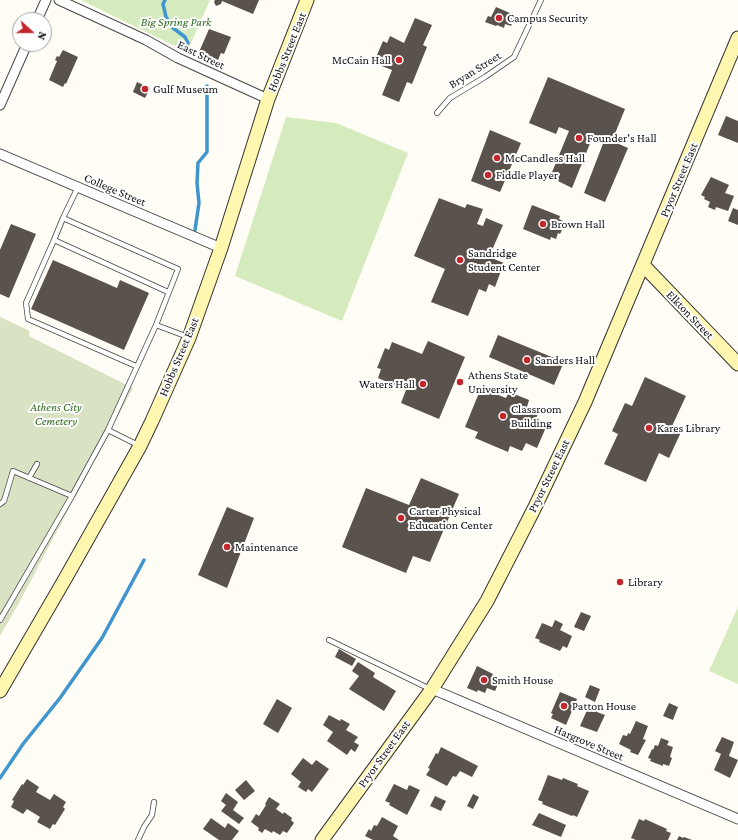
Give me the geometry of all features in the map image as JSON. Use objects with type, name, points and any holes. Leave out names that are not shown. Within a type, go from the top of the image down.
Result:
[{"type":"street","points":[[41,12],[46,0]]},
{"type":"street","name":"East Street","points":[[59,0],[146,40],[178,58],[268,99]]},
{"type":"street","name":"Hobbs Street East","points":[[0,691],[140,446],[189,338],[221,248],[268,99],[307,0]]},
{"type":"street","name":"Pryor Street East","points":[[322,840],[432,689],[487,601],[534,509],[585,402],[738,38]]},
{"type":"street","points":[[0,104],[23,52]]},
{"type":"street","name":"College Street","points":[[0,154],[221,248]]},
{"type":"street","name":"Elkton Street","points":[[643,265],[738,364]]},
{"type":"street","name":"Hargrove Street","points":[[432,689],[738,819]]},
{"type":"lane","name":"Bryan Street","points":[[437,113],[450,98],[514,57],[541,0]]},
{"type":"lane","points":[[78,188],[63,218],[26,303],[28,319],[136,366]]},
{"type":"lane","points":[[0,620],[72,496],[108,430],[156,324],[178,269],[63,218]]},
{"type":"lane","points":[[54,240],[168,292]]},
{"type":"lane","points":[[156,324],[189,338]]},
{"type":"lane","points":[[108,430],[140,446]]},
{"type":"lane","points":[[29,478],[37,464]]},
{"type":"lane","points":[[0,504],[4,501],[13,471],[72,496]]},
{"type":"lane","points":[[329,640],[432,689]]},
{"type":"lane","points":[[138,840],[144,827],[152,816],[154,802]]},
{"type":"green space","name":"Big Spring Park","points":[[81,0],[210,0],[187,52]]},
{"type":"green space","points":[[286,117],[336,123],[408,153],[342,321],[235,276]]},
{"type":"green space","name":"Athens City Cemetery","points":[[0,317],[30,331],[29,336],[133,388],[0,636]]},
{"type":"green space","points":[[738,607],[738,684],[709,671]]},
{"type":"building","points":[[215,0],[259,0],[253,14],[222,1],[221,4],[216,6],[214,2]]},
{"type":"building","name":"Campus Security","points":[[496,7],[510,13],[508,17],[514,18],[511,26],[505,24],[504,28],[485,22],[488,16],[491,17]]},
{"type":"building","name":"McCain Hall","points":[[415,18],[432,25],[423,45],[427,47],[412,84],[407,82],[399,102],[382,95],[392,70],[379,65],[382,57],[377,55],[383,41],[387,43],[390,36],[404,43]]},
{"type":"building","points":[[209,29],[231,37],[224,54],[221,53],[218,60],[199,52]]},
{"type":"building","points":[[63,50],[78,57],[66,84],[65,83],[63,87],[49,80],[57,61],[55,60],[57,56],[59,57]]},
{"type":"building","name":"Founder's Hall","points":[[548,77],[625,109],[612,141],[628,148],[605,202],[584,193],[604,141],[593,136],[572,188],[550,177],[569,131],[559,127],[556,134],[529,123]]},
{"type":"building","points":[[137,82],[150,88],[145,98],[133,92]]},
{"type":"building","points":[[726,116],[738,121],[738,143],[718,135]]},
{"type":"building","name":"McCandless Hall","points":[[490,130],[521,143],[500,192],[471,181]]},
{"type":"building","points":[[711,177],[729,185],[725,193],[734,196],[728,211],[716,207],[715,210],[708,207],[710,202],[704,199],[705,197],[701,195]]},
{"type":"building","name":"Sandridge Student Center","points":[[439,198],[465,208],[467,204],[483,209],[477,224],[483,226],[486,218],[503,225],[489,257],[504,263],[495,287],[489,284],[486,292],[479,289],[468,316],[431,302],[445,269],[414,256]]},
{"type":"building","name":"Brown Hall","points":[[532,205],[560,216],[559,219],[563,221],[561,227],[563,228],[560,234],[558,233],[556,239],[551,237],[550,240],[523,229]]},
{"type":"building","points":[[733,208],[738,210],[738,225],[728,221]]},
{"type":"building","points":[[11,224],[36,234],[9,298],[0,294],[0,250]]},
{"type":"building","points":[[53,260],[117,288],[120,280],[149,293],[124,350],[31,309]]},
{"type":"building","name":"Sanders Hall","points":[[498,335],[564,362],[554,385],[489,357]]},
{"type":"building","name":"Waters Hall","points":[[428,341],[465,357],[439,419],[401,403],[406,390],[378,378],[381,369],[377,368],[385,348],[389,350],[392,342],[422,354]]},
{"type":"building","name":"Kares Library","points":[[645,377],[686,396],[672,426],[682,430],[669,458],[659,453],[646,482],[604,464],[618,434],[612,431],[625,403],[632,406]]},
{"type":"building","name":"Classroom Building","points":[[481,388],[506,398],[509,392],[529,400],[527,407],[539,412],[535,420],[547,425],[537,448],[526,443],[522,451],[510,446],[508,452],[475,438],[478,432],[465,427]]},
{"type":"building","name":"Carter Physical Education Center","points":[[421,478],[459,494],[430,562],[413,556],[406,573],[342,547],[366,488],[409,505]]},
{"type":"building","name":"Maintenance","points":[[227,507],[254,518],[227,588],[198,575]]},
{"type":"building","points":[[581,612],[591,616],[584,631],[574,627]]},
{"type":"building","points":[[555,620],[563,624],[560,630],[572,636],[567,648],[563,646],[560,651],[539,642],[540,640],[535,638],[542,623],[552,627]]},
{"type":"building","points":[[339,649],[356,659],[352,666],[335,657]]},
{"type":"building","points":[[358,662],[375,673],[373,677],[396,691],[384,711],[349,689],[359,676],[352,671]]},
{"type":"building","name":"Smith House","points":[[477,666],[493,674],[492,676],[498,679],[499,682],[495,691],[487,688],[485,693],[467,688]]},
{"type":"building","points":[[590,685],[600,689],[595,702],[585,697]]},
{"type":"building","name":"Patton House","points":[[560,692],[577,699],[566,725],[551,718],[553,714],[551,713]]},
{"type":"building","points":[[277,699],[292,708],[278,733],[263,724]]},
{"type":"building","points":[[669,703],[678,707],[673,720],[663,716]]},
{"type":"building","points":[[588,708],[594,710],[594,708],[598,710],[597,712],[605,715],[597,732],[580,726]]},
{"type":"building","points":[[329,715],[350,724],[346,730],[358,737],[354,742],[359,745],[355,752],[351,749],[347,755],[327,741],[333,732],[323,725]]},
{"type":"building","points":[[636,721],[648,726],[643,739],[646,740],[638,755],[630,752],[631,750],[619,744],[623,735],[627,736],[628,733],[630,734]]},
{"type":"building","points":[[722,737],[734,742],[729,756],[738,760],[730,778],[714,770],[721,754],[715,751]]},
{"type":"building","points":[[661,738],[669,741],[667,745],[673,747],[670,757],[672,758],[669,766],[663,764],[663,766],[650,761],[651,759],[648,758],[655,745],[658,746]]},
{"type":"building","points":[[441,747],[478,766],[472,777],[460,771],[456,777],[453,776],[447,786],[426,775],[436,753],[438,754]]},
{"type":"building","points":[[303,758],[312,765],[316,760],[329,769],[312,792],[308,789],[306,792],[298,787],[301,782],[291,774]]},
{"type":"building","points":[[548,775],[562,780],[563,778],[578,784],[577,786],[589,791],[577,817],[542,804],[543,802],[538,800]]},
{"type":"building","points":[[27,779],[39,787],[36,792],[50,800],[54,794],[66,802],[63,807],[65,809],[55,825],[53,824],[50,829],[37,822],[40,817],[27,809],[23,814],[11,807],[14,801],[12,800]]},
{"type":"building","points":[[246,780],[255,791],[244,800],[235,790]]},
{"type":"building","points":[[394,784],[407,790],[409,785],[420,790],[407,815],[389,805],[390,803],[385,801]]},
{"type":"building","points":[[226,793],[238,802],[233,810],[244,818],[239,824],[221,811],[226,805],[221,801]]},
{"type":"building","points":[[473,794],[479,797],[473,809],[467,806]]},
{"type":"building","points":[[435,796],[446,801],[441,811],[430,806]]},
{"type":"building","points":[[269,797],[280,804],[276,809],[283,814],[284,812],[292,818],[291,820],[294,823],[287,833],[283,831],[280,835],[265,829],[262,833],[258,830],[259,828],[251,822],[256,814],[259,816]]},
{"type":"building","points":[[539,813],[566,825],[561,837],[532,825]]},
{"type":"building","points":[[382,817],[398,826],[393,836],[399,840],[373,840],[365,836],[369,829],[371,831],[374,825],[377,826]]},
{"type":"building","points":[[211,818],[225,828],[228,823],[239,831],[232,840],[219,840],[203,829]]},
{"type":"building","points":[[639,819],[644,821],[645,819],[667,829],[666,831],[671,833],[668,840],[636,840],[631,838]]},
{"type":"building","points":[[679,836],[683,838],[692,840],[677,840]]},
{"type":"waterway","points":[[165,0],[163,4],[166,17],[173,28],[185,37],[188,43]]},
{"type":"waterway","points":[[195,230],[199,203],[197,183],[198,163],[207,152],[207,86]]},
{"type":"waterway","points":[[0,778],[23,744],[60,698],[102,638],[144,560]]},
{"type":"place","name":"Campus Security","points":[[499,18]]},
{"type":"place","name":"McCain Hall","points":[[399,60]]},
{"type":"place","name":"Gulf Museum","points":[[145,89]]},
{"type":"place","name":"Founder's Hall","points":[[579,138]]},
{"type":"place","name":"McCandless Hall","points":[[497,158]]},
{"type":"place","name":"Fiddle Player","points":[[488,175]]},
{"type":"place","name":"Brown Hall","points":[[543,224]]},
{"type":"place","name":"Sandridge Student Center","points":[[460,260]]},
{"type":"place","name":"Sanders Hall","points":[[527,360]]},
{"type":"place","name":"Athens State University","points":[[460,382]]},
{"type":"place","name":"Waters Hall","points":[[423,384]]},
{"type":"place","name":"Classroom Building","points":[[503,416]]},
{"type":"place","name":"Kares Library","points":[[649,428]]},
{"type":"place","name":"Carter Physical Education Center","points":[[401,518]]},
{"type":"place","name":"Maintenance","points":[[227,547]]},
{"type":"place","name":"Library","points":[[620,582]]},
{"type":"place","name":"Smith House","points":[[484,680]]},
{"type":"place","name":"Patton House","points":[[564,706]]}]
